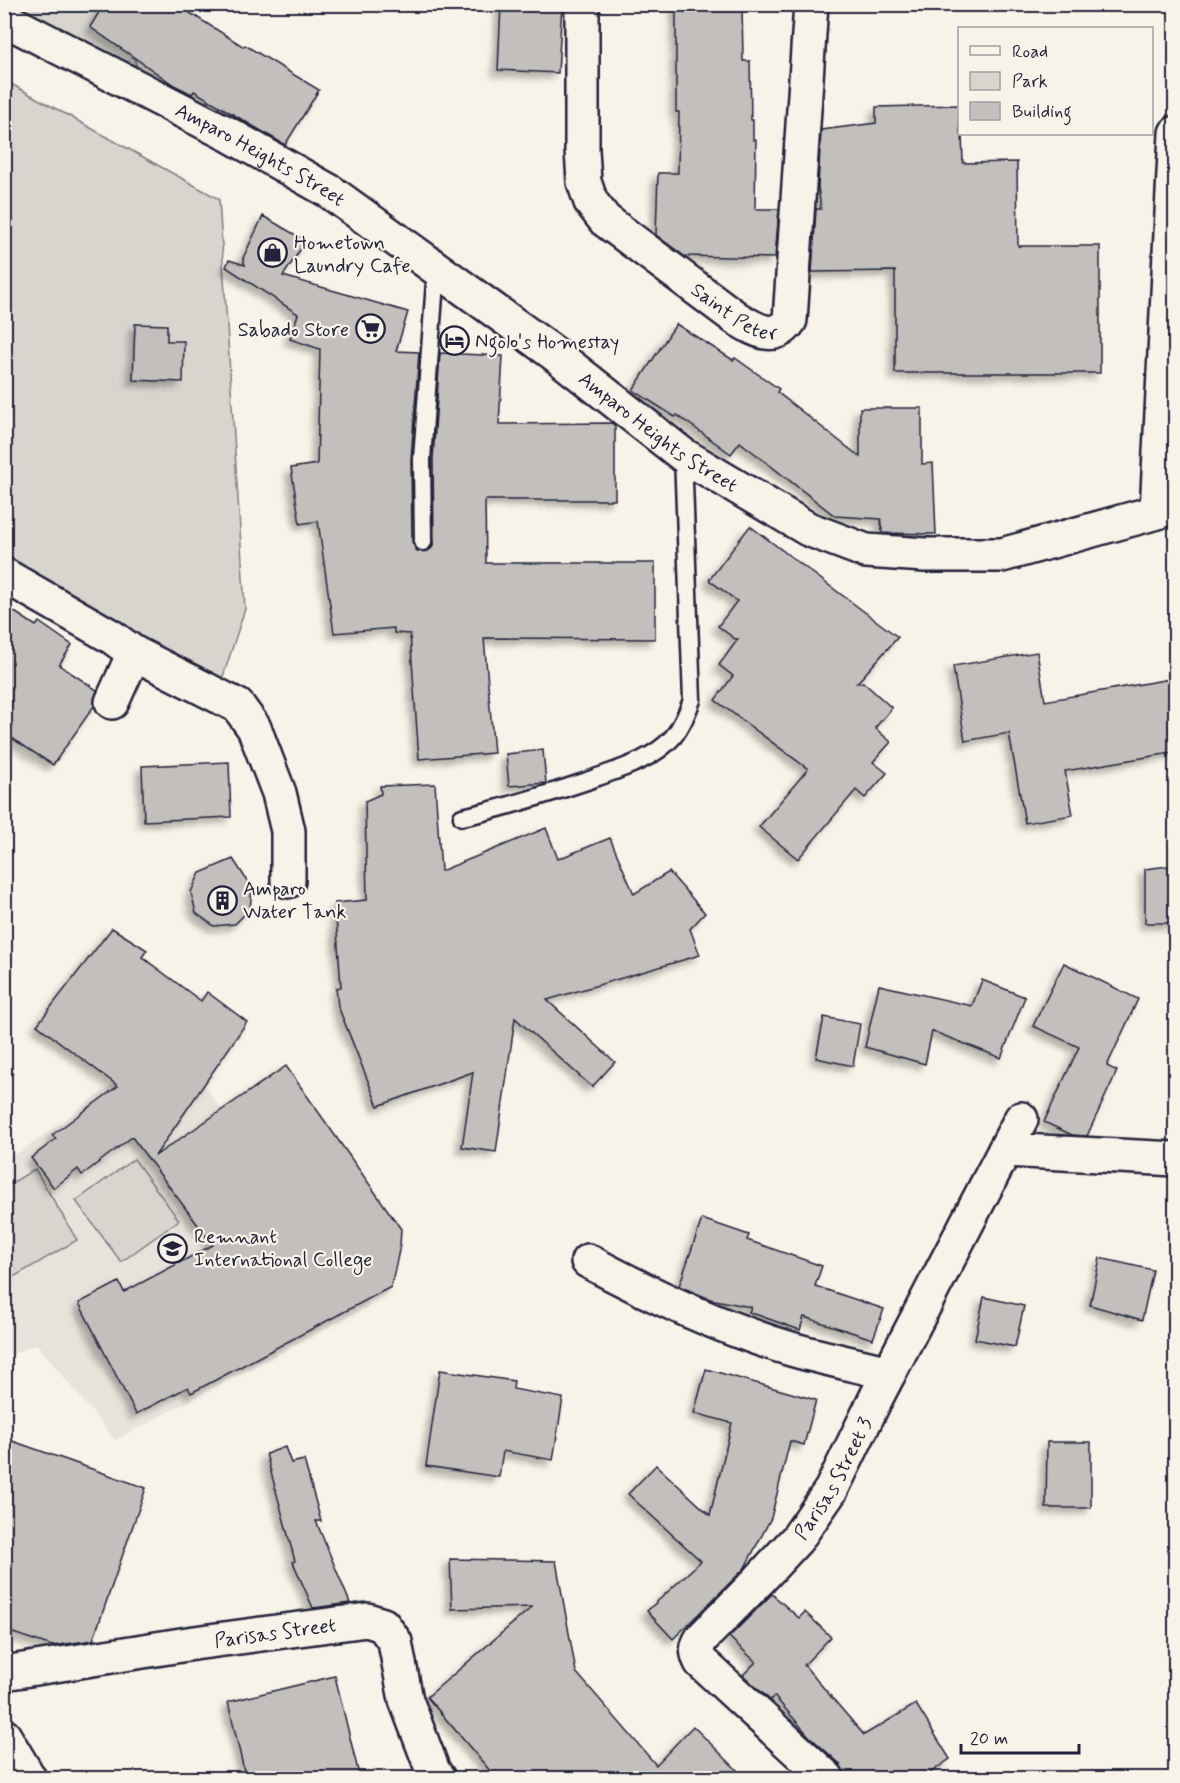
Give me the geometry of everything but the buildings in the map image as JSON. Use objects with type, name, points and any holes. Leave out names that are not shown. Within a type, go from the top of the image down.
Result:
[{"type":"street","name":"Saint Peter","points":[[582,4],[582,150],[584,182],[591,202],[605,220],[726,311],[755,329],[765,332],[776,332],[785,327],[790,320],[811,4]]},
{"type":"street","name":"Amparo Heights Street","points":[[4,19],[228,134],[329,191],[552,352],[683,455],[808,529],[866,551],[925,555],[1002,555],[1166,508]]},
{"type":"street","points":[[1166,508],[1176,134]]},
{"type":"street","points":[[4,575],[112,637],[134,653],[238,706],[254,728],[279,793],[288,831],[288,881]]},
{"type":"street","points":[[112,702],[134,653]]},
{"type":"street","name":"Parisas Street 3","points":[[827,1779],[701,1662],[697,1645],[797,1539],[831,1490],[1021,1119]]},
{"type":"street","points":[[1005,1150],[1176,1159]]},
{"type":"street","points":[[588,1261],[651,1295],[790,1349],[889,1373]]},
{"type":"street","name":"Parisas Street","points":[[4,1673],[194,1643],[367,1620],[383,1625],[396,1642],[406,1700],[438,1779]]},
{"type":"street","points":[[4,1736],[29,1779]]},
{"type":"lane","points":[[423,542],[422,459],[436,268]]},
{"type":"lane","points":[[462,817],[508,807],[629,765],[656,751],[672,737],[685,719],[692,700],[683,455]]},
{"type":"shaded area","name":"Remnant International College","points":[[173,1039],[277,1190],[309,1176],[369,1306],[115,1440],[37,1344],[5,1357],[5,1159],[25,1149]]},
{"type":"green space","points":[[5,4],[121,5],[142,88]]},
{"type":"green space","points":[[4,80],[219,199],[245,609],[221,683],[5,571]]},
{"type":"green space","points":[[134,1159],[179,1220],[121,1262],[76,1201]]},
{"type":"green space","points":[[35,1169],[77,1240],[5,1282],[5,1187]]},
{"type":"place","name":"Hometown Laundry Cafe","points":[[273,253]]},
{"type":"place","name":"Sabado Store","points":[[370,329]]},
{"type":"place","name":"Ngolo's Homestay","points":[[454,341]]},
{"type":"place","name":"Amparo Water Tank","points":[[222,900]]},
{"type":"place","name":"Remnant International College","points":[[173,1248]]}]
